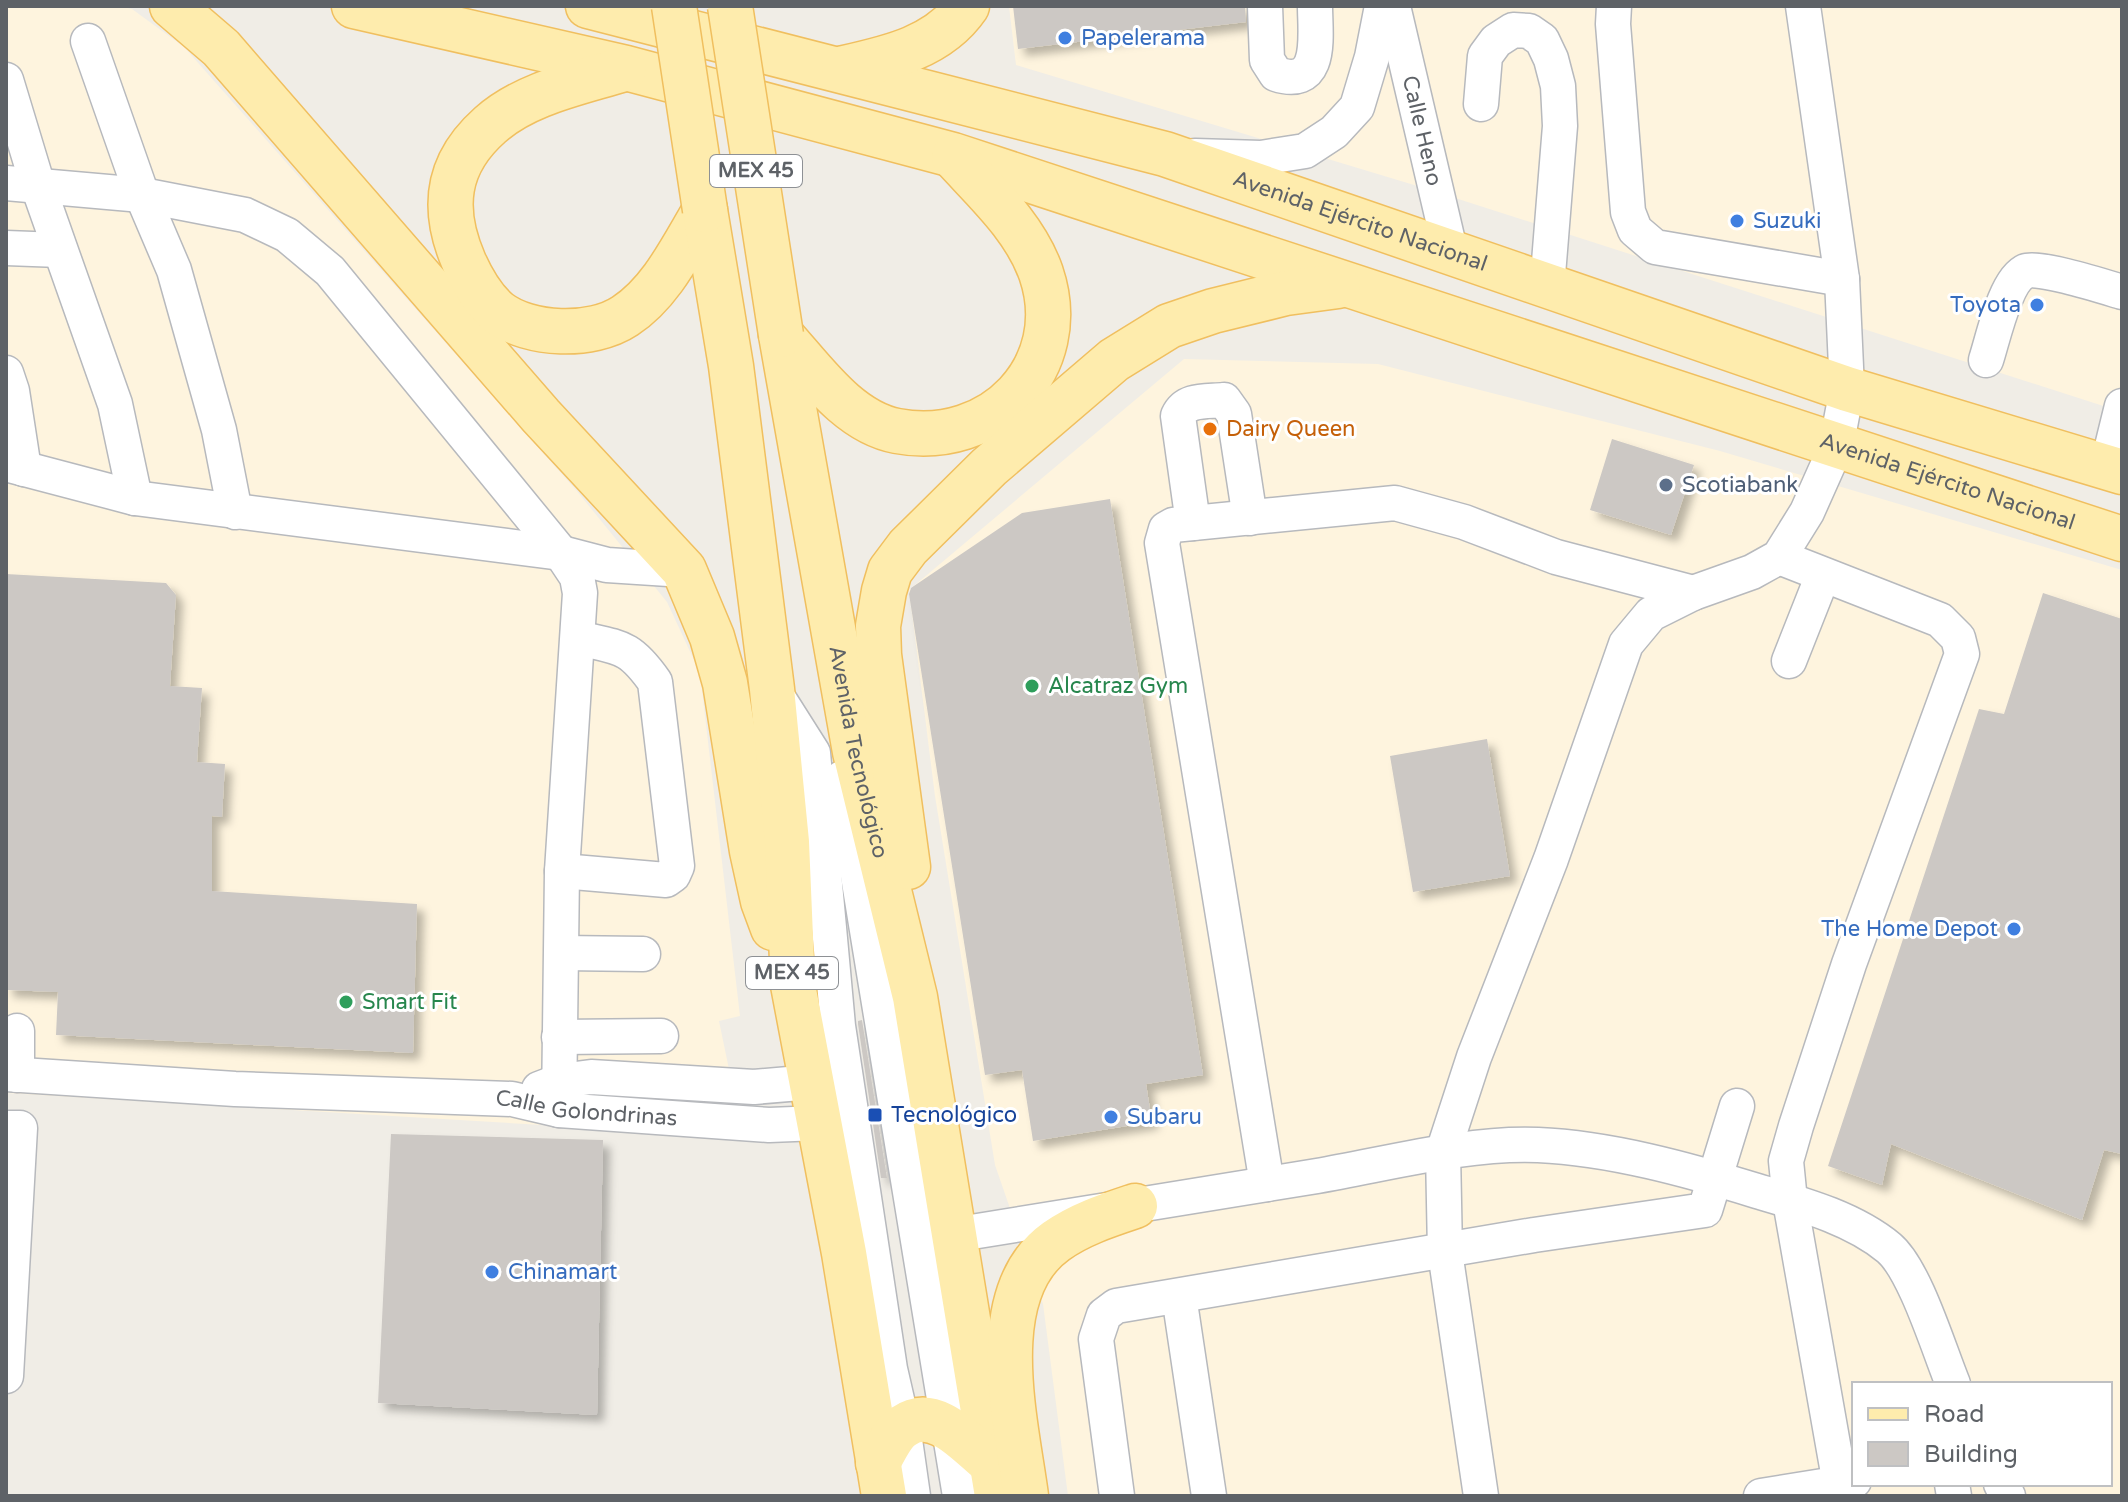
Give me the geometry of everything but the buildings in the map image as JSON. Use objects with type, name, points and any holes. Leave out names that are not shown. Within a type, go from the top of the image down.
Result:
[{"type":"main road","points":[[172,6],[221,48],[541,416],[684,570],[712,637],[725,683],[763,901],[793,985]]},
{"type":"main road","name":"Avenida Ejército Nacional","points":[[354,6],[626,68],[953,155],[2122,539]]},
{"type":"main road","name":"Avenida Ejército Nacional","points":[[588,6],[1165,154],[1847,389],[2115,469]]},
{"type":"main road","name":"MEX 45","points":[[674,6],[731,366],[772,689],[787,842],[793,985],[861,1350],[881,1479]]},
{"type":"main road","name":"Avenida Tecnológico","points":[[730,6],[781,335],[855,752],[915,997],[994,1479]]},
{"type":"main road","points":[[839,70],[923,45],[951,24],[967,6]]},
{"type":"main road","points":[[626,68],[549,93],[516,108],[491,124],[466,151],[452,184],[449,205],[457,246],[472,280],[497,311],[531,326],[549,331],[579,332],[606,325],[626,316],[652,291],[705,210]]},
{"type":"main road","points":[[781,335],[836,396],[864,418],[895,431],[956,429],[993,414],[1012,401],[1029,381],[1046,345],[1047,303],[1042,275],[1030,246],[953,155]]},
{"type":"main road","points":[[915,997],[908,863],[879,655],[878,626],[890,571],[908,547],[946,508],[1114,360],[1169,326],[1213,311],[1286,293],[1351,285]]},
{"type":"main road","points":[[1026,1496],[1012,1385],[1010,1338],[1016,1299],[1034,1263],[1055,1241],[1089,1222],[1135,1206]]},
{"type":"main road","points":[[881,1479],[903,1426],[918,1420],[935,1421],[948,1427],[994,1479]]},
{"type":"street","points":[[1265,6],[1267,60],[1276,74],[1284,77],[1302,75],[1312,66],[1316,53],[1315,6]]},
{"type":"street","name":"Calle Heno","points":[[1165,154],[1261,158],[1305,151],[1334,132],[1357,107],[1372,57],[1382,6]]},
{"type":"street","name":"Calle Heno","points":[[1393,6],[1451,254]]},
{"type":"street","points":[[1614,6],[1628,212],[1635,230],[1655,247],[1842,279]]},
{"type":"street","points":[[1481,1496],[1445,1252],[1443,1152],[1474,1057],[1551,859],[1626,644],[1651,614],[1693,593],[1752,572],[1779,557],[1807,512],[1836,447],[1847,389],[1842,279],[1803,6]]},
{"type":"street","points":[[1481,104],[1485,56],[1496,41],[1513,30],[1529,31],[1542,40],[1558,86],[1560,126],[1547,287]]},
{"type":"street","points":[[88,41],[142,195],[174,270],[219,430],[235,512]]},
{"type":"street","points":[[6,80],[22,184],[60,250],[115,404],[135,498]]},
{"type":"street","points":[[22,184],[142,195],[245,215],[287,235],[330,271],[561,553],[577,577],[580,593],[578,638],[562,871],[560,1095]]},
{"type":"street","points":[[6,248],[60,250]]},
{"type":"street","points":[[1986,360],[2011,286],[2026,271],[2043,271],[2122,292]]},
{"type":"street","points":[[6,373],[12,391],[15,466],[135,498],[561,553],[607,565],[684,570]]},
{"type":"street","points":[[1193,523],[1178,416],[1189,403],[1224,400],[1230,405],[1250,518]]},
{"type":"street","points":[[2115,469],[2122,406]]},
{"type":"street","points":[[1267,1184],[1162,543],[1166,529],[1173,525],[1395,503],[1464,522],[1556,557],[1693,593]]},
{"type":"street","points":[[1761,1496],[1847,1483],[1790,1201],[1786,1161],[1849,964],[1962,654],[1958,638],[1940,620],[1779,557]]},
{"type":"street","points":[[1789,661],[1823,575]]},
{"type":"street","points":[[562,871],[666,880],[673,875],[677,866],[655,682],[640,661],[624,649],[578,638]]},
{"type":"street","points":[[772,689],[813,753],[838,1026],[890,1369],[903,1426],[913,1496]]},
{"type":"street","points":[[846,697],[838,751],[960,1496]]},
{"type":"street","points":[[562,953],[643,954]]},
{"type":"street","points":[[12,1075],[17,1031]]},
{"type":"street","points":[[559,1037],[661,1036]]},
{"type":"street","name":"Calle Golondrinas","points":[[12,1075],[235,1089],[512,1099],[560,1095],[591,1077],[754,1087],[816,1103]]},
{"type":"street","points":[[1117,1496],[1096,1339],[1104,1315],[1116,1306],[1534,1235],[1705,1210],[1737,1106]]},
{"type":"street","points":[[6,1376],[13,1128]]},
{"type":"street","points":[[953,1235],[1443,1152],[1537,1145],[1600,1152],[1715,1178],[1790,1201],[1861,1229],[1891,1250],[1910,1277],[1952,1382]]},
{"type":"street","points":[[1179,1296],[1209,1496]]},
{"type":"shaded area","points":[[6,6],[119,6],[132,9],[184,47],[576,490],[667,602],[700,673],[740,1016],[719,1021],[743,1137],[6,1093]]},
{"type":"shaded area","points":[[1009,6],[2122,6],[2122,412],[1424,188],[1016,65]]},
{"type":"shaded area","points":[[1184,359],[1378,364],[1720,451],[2122,570],[2122,1496],[1068,1496],[1043,1304],[995,1165],[935,796],[909,590]]},
{"type":"place","name":"Papelerama","points":[[1065,38]]},
{"type":"place","name":"Suzuki","points":[[1737,221]]},
{"type":"place","name":"Toyota","points":[[2037,305]]},
{"type":"place","name":"Dairy Queen","points":[[1210,429]]},
{"type":"place","name":"Scotiabank","points":[[1666,485]]},
{"type":"place","name":"Alcatraz Gym","points":[[1032,686]]},
{"type":"place","name":"The Home Depot","points":[[2014,929]]},
{"type":"place","name":"Smart Fit","points":[[346,1002]]},
{"type":"place","name":"Tecnológico","points":[[875,1115]]},
{"type":"place","name":"Subaru","points":[[1111,1117]]},
{"type":"place","name":"Chinamart","points":[[492,1272]]}]
